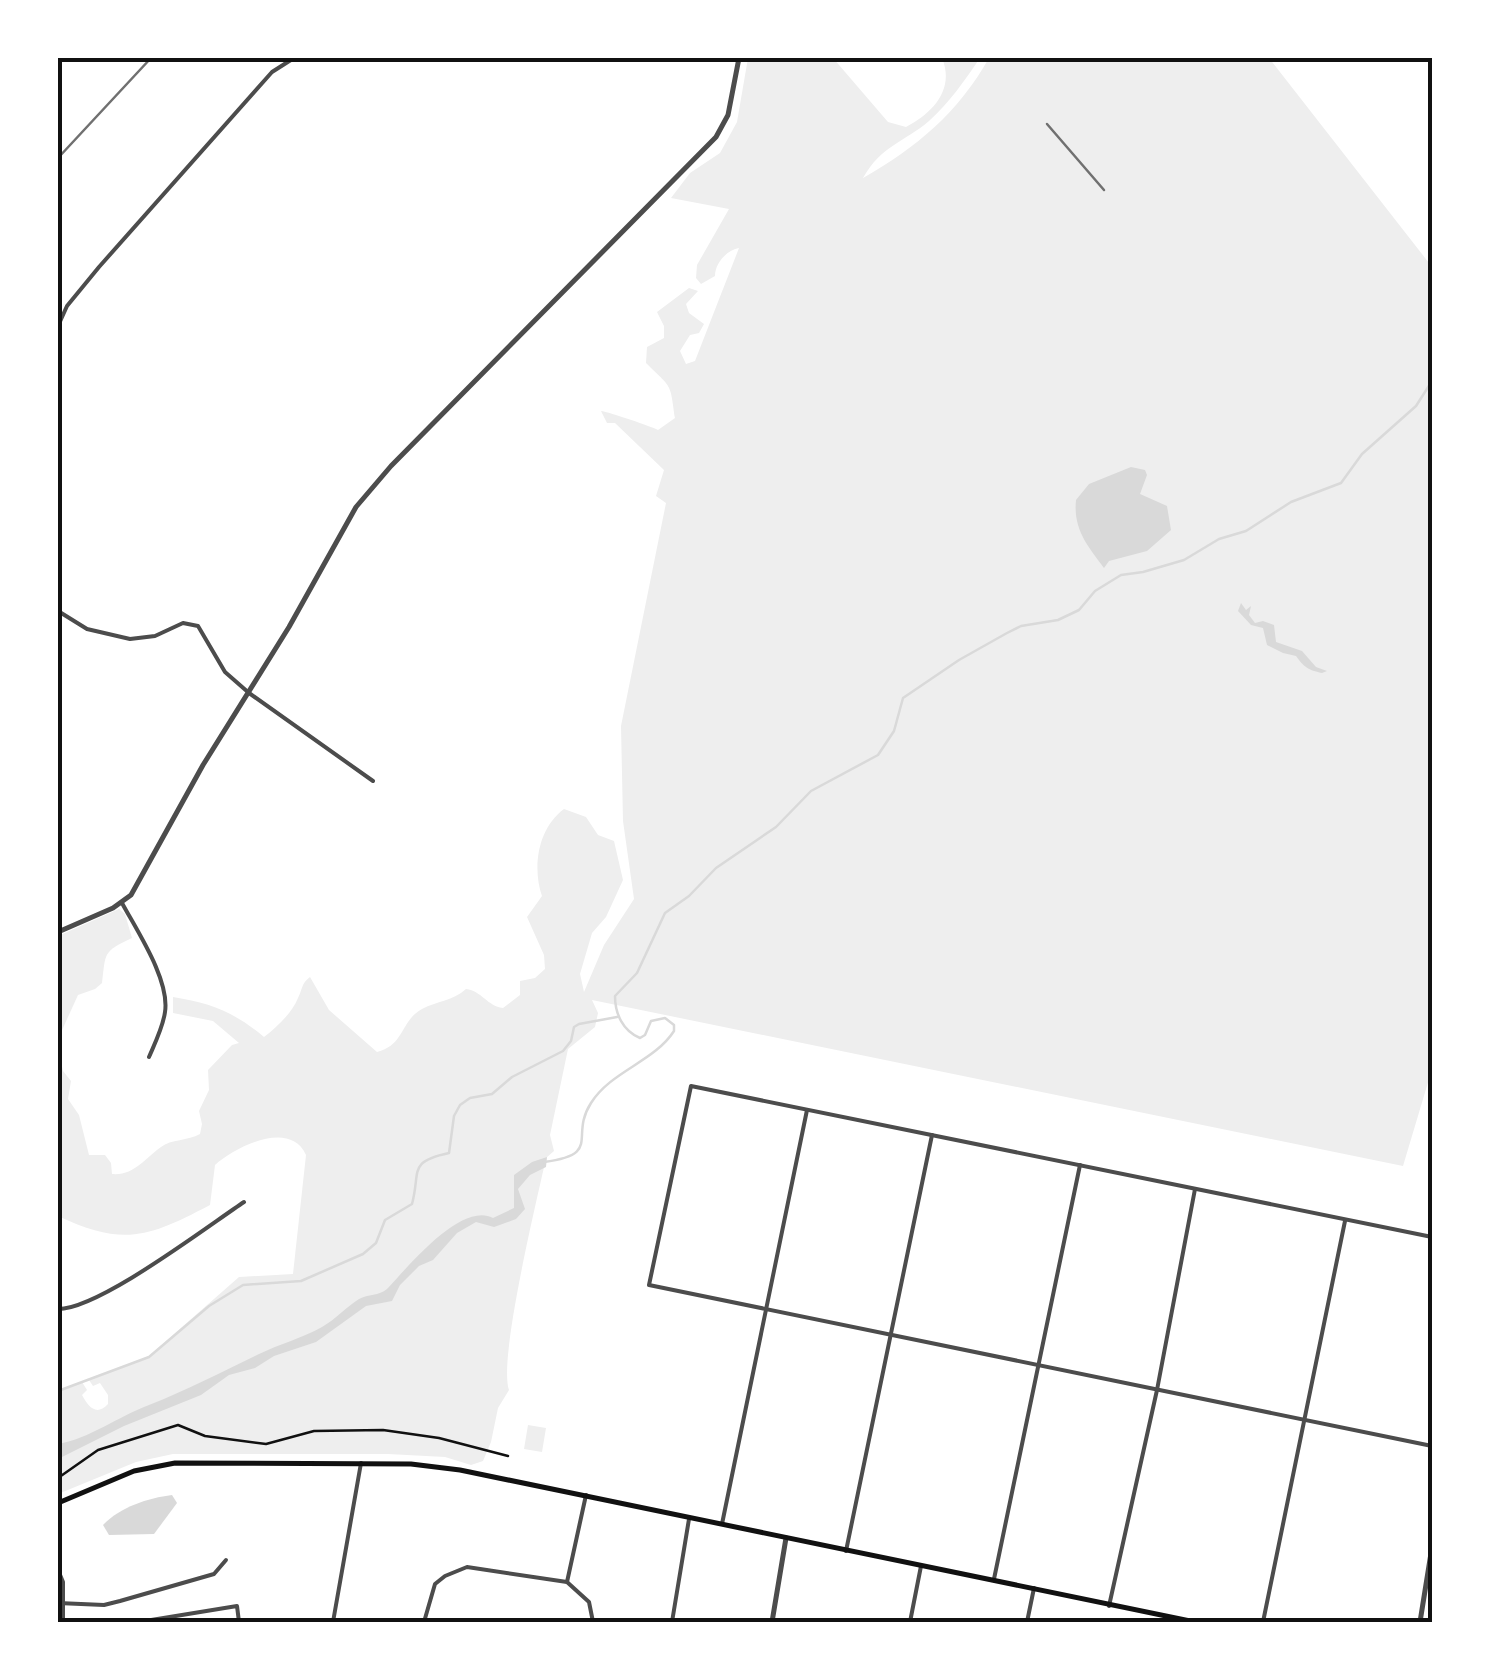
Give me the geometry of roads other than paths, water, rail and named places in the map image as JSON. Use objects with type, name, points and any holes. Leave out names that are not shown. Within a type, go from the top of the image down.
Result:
[{"type":"main road","points":[[58,1503],[134,1471],[162,1464],[449,1468],[1195,1622]]},
{"type":"street","points":[[58,326],[67,306],[109,256],[272,72],[294,58]]},
{"type":"street","points":[[58,932],[122,904],[356,507],[716,137],[728,115],[740,58]]},
{"type":"street","points":[[58,611],[88,629],[130,639],[155,636],[183,623],[198,626],[219,666],[249,693],[373,781]]},
{"type":"street","points":[[122,904],[146,946],[166,1003],[150,1057]]},
{"type":"street","points":[[1432,1237],[691,1086],[649,1285],[1432,1446]]},
{"type":"street","points":[[722,1524],[807,1110]]},
{"type":"street","points":[[846,1551],[932,1135]]},
{"type":"street","points":[[994,1580],[1080,1164]]},
{"type":"street","points":[[1109,1606],[1157,1390],[1195,1188]]},
{"type":"street","points":[[58,1310],[102,1296],[244,1202]]},
{"type":"street","points":[[1263,1622],[1345,1220]]},
{"type":"street","points":[[332,1622],[362,1464]]},
{"type":"street","points":[[568,1582],[586,1496]]},
{"type":"street","points":[[672,1622],[689,1518]]},
{"type":"street","points":[[772,1622],[786,1538]]},
{"type":"street","points":[[1420,1622],[1432,1547]]},
{"type":"street","points":[[60,1604],[120,1602],[214,1574],[226,1560]]},
{"type":"street","points":[[910,1622],[921,1566]]},
{"type":"street","points":[[424,1622],[435,1584],[459,1569],[477,1568],[568,1582],[589,1602],[593,1622]]},
{"type":"street","points":[[58,1570],[63,1582],[63,1622]]},
{"type":"street","points":[[1027,1622],[1034,1588]]},
{"type":"street","points":[[139,1622],[237,1606],[239,1622]]},
{"type":"waterway","points":[[544,1162],[562,1159],[579,1149],[585,1115],[599,1092],[655,1051],[674,1031],[674,1025],[665,1018],[651,1021],[640,1038],[625,1026],[615,1003],[615,996],[637,973],[665,913],[689,896],[716,868],[776,827],[811,791],[878,755],[894,731],[903,698],[1007,633],[1021,626],[1058,620],[1079,610],[1095,591],[1121,575],[1184,560],[1219,539],[1246,531],[1291,502],[1341,483],[1362,454],[1416,406],[1432,381]]},
{"type":"waterway","points":[[58,1391],[149,1357],[209,1306],[243,1285],[301,1281],[363,1254],[376,1243],[385,1220],[412,1204],[421,1164],[449,1153],[454,1116],[460,1105],[470,1098],[492,1094],[512,1077],[563,1051],[579,1024],[617,1017]]},
{"type":"railway","points":[[58,158],[151,58]]},
{"type":"railway","points":[[1047,124],[1104,190]]}]
